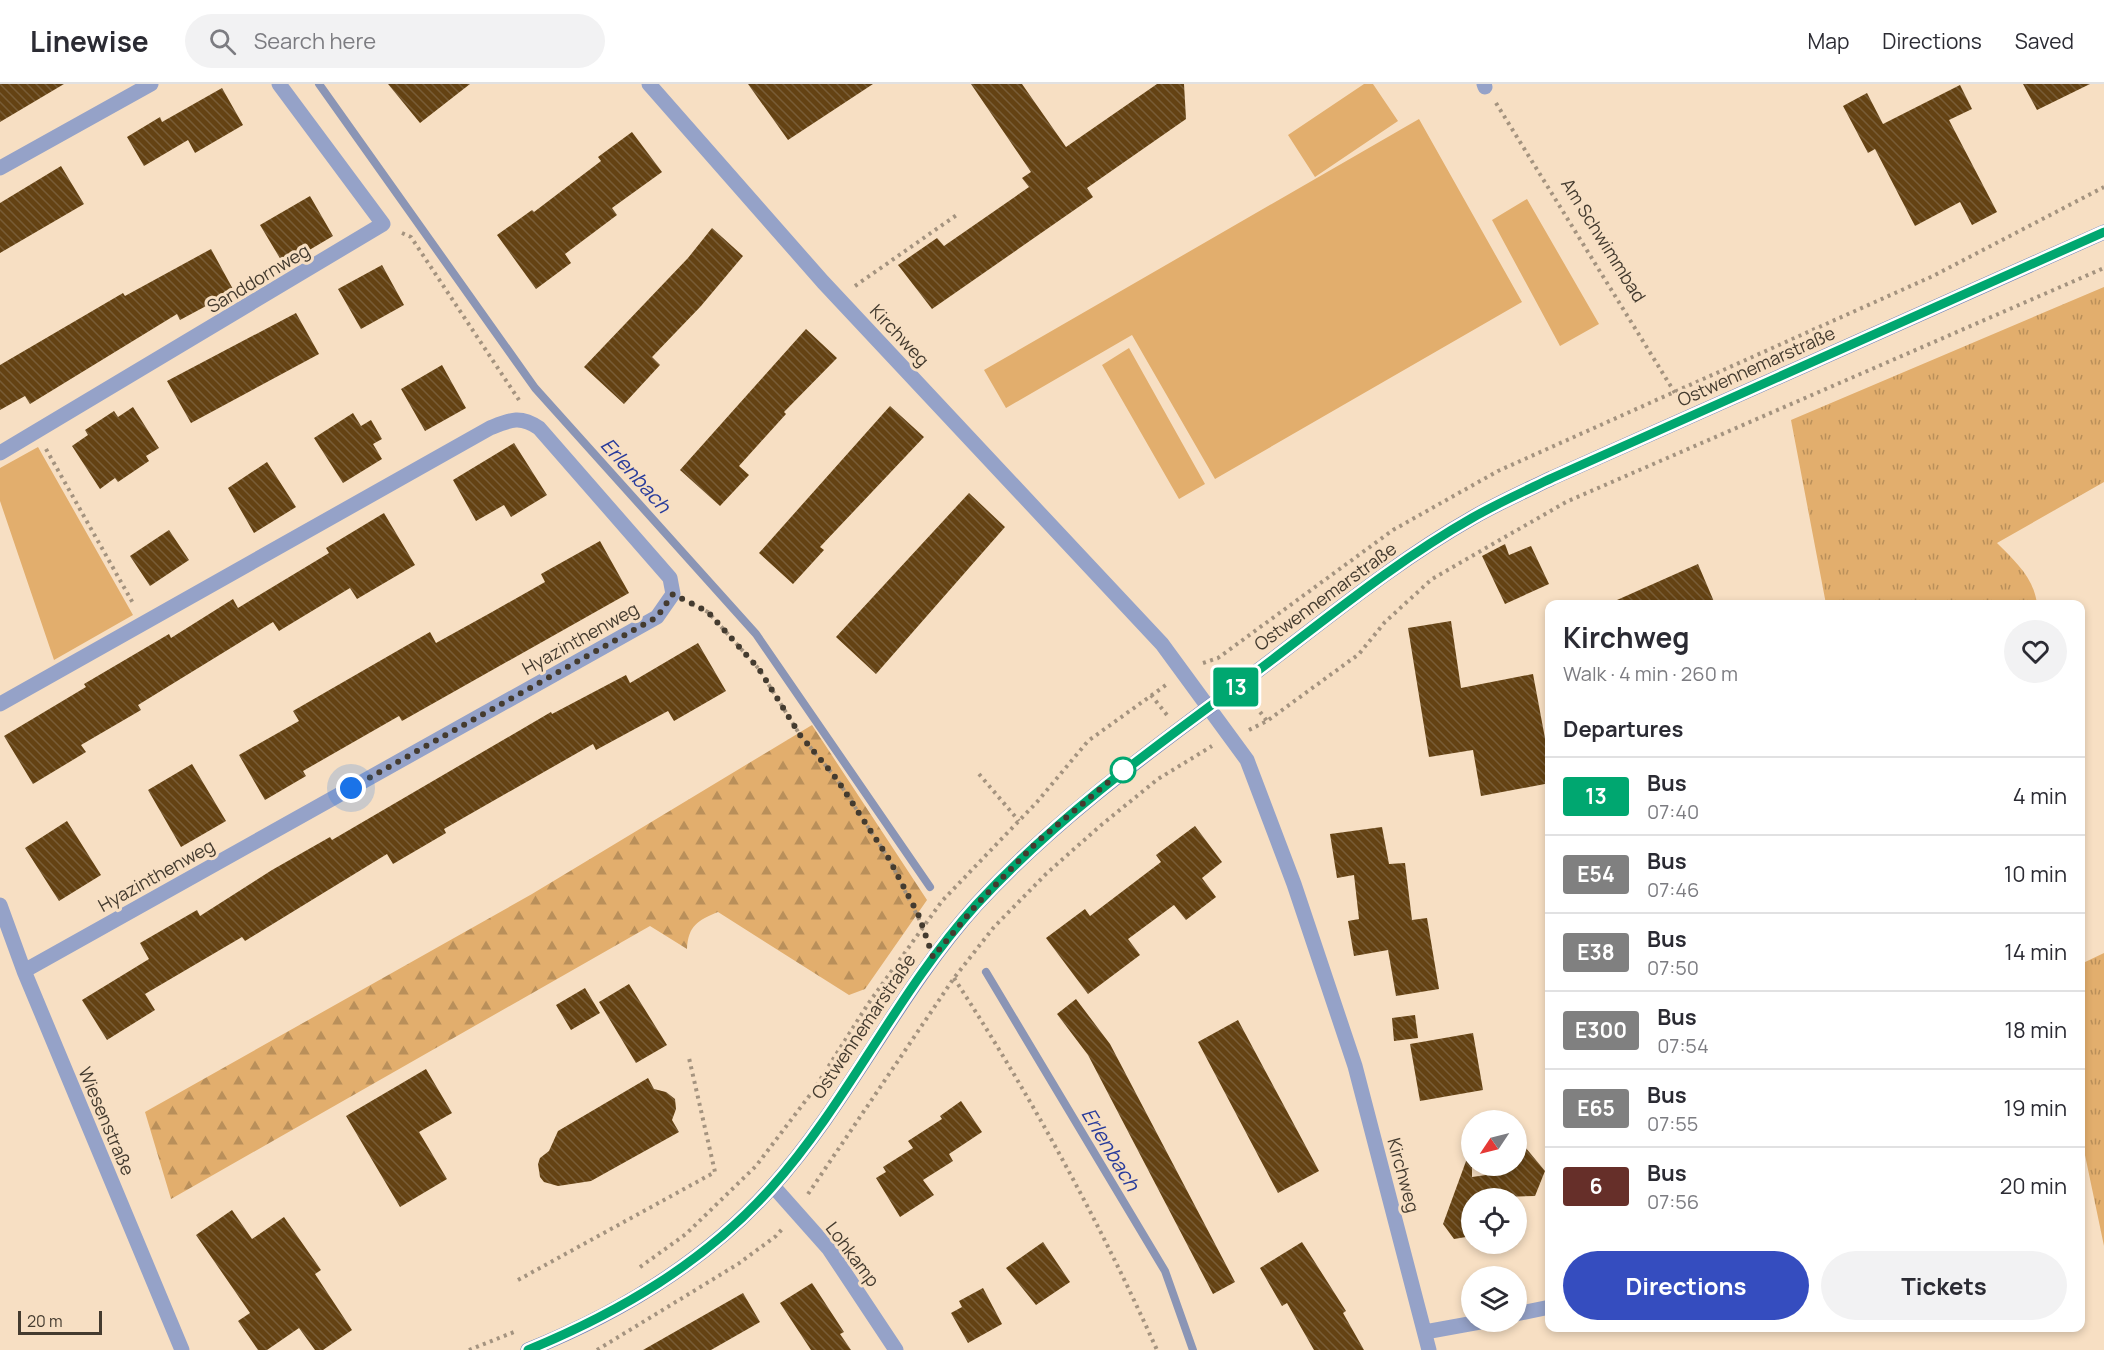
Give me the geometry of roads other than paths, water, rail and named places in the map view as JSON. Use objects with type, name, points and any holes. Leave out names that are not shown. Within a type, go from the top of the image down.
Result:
[{"type":"street","points":[[0,168],[151,84]]},
{"type":"street","name":"Sanddornweg","points":[[0,453],[383,224],[279,84]]},
{"type":"street","name":"Kirchweg","points":[[649,84],[838,298],[982,449],[1162,644],[1210,706],[1246,760],[1294,884],[1355,1066],[1429,1350]]},
{"type":"street","name":"Ostwennemarstraße","points":[[528,1350],[608,1314],[671,1277],[727,1232],[773,1186],[832,1108],[933,957],[978,903],[1037,842],[1123,770],[1405,561],[1473,518],[1552,478],[2104,232]]},
{"type":"street","name":"Hyazinthenweg","points":[[0,704],[490,428],[515,418],[527,420],[539,429],[651,554],[670,578],[673,594],[657,617],[24,971]]},
{"type":"street","name":"Wiesenstraße","points":[[0,905],[24,971],[182,1350]]},
{"type":"street","name":"Lohkamp","points":[[773,1186],[829,1249],[896,1350]]},
{"type":"street","points":[[1527,1312],[1545,1308]]},
{"type":"street","points":[[1425,1332],[1461,1325]]},
{"type":"waterway","name":"Erlenbach","points":[[319,84],[535,388],[756,634],[930,887]]},
{"type":"waterway","name":"Erlenbach","points":[[986,972],[1165,1271],[1193,1350]]}]
